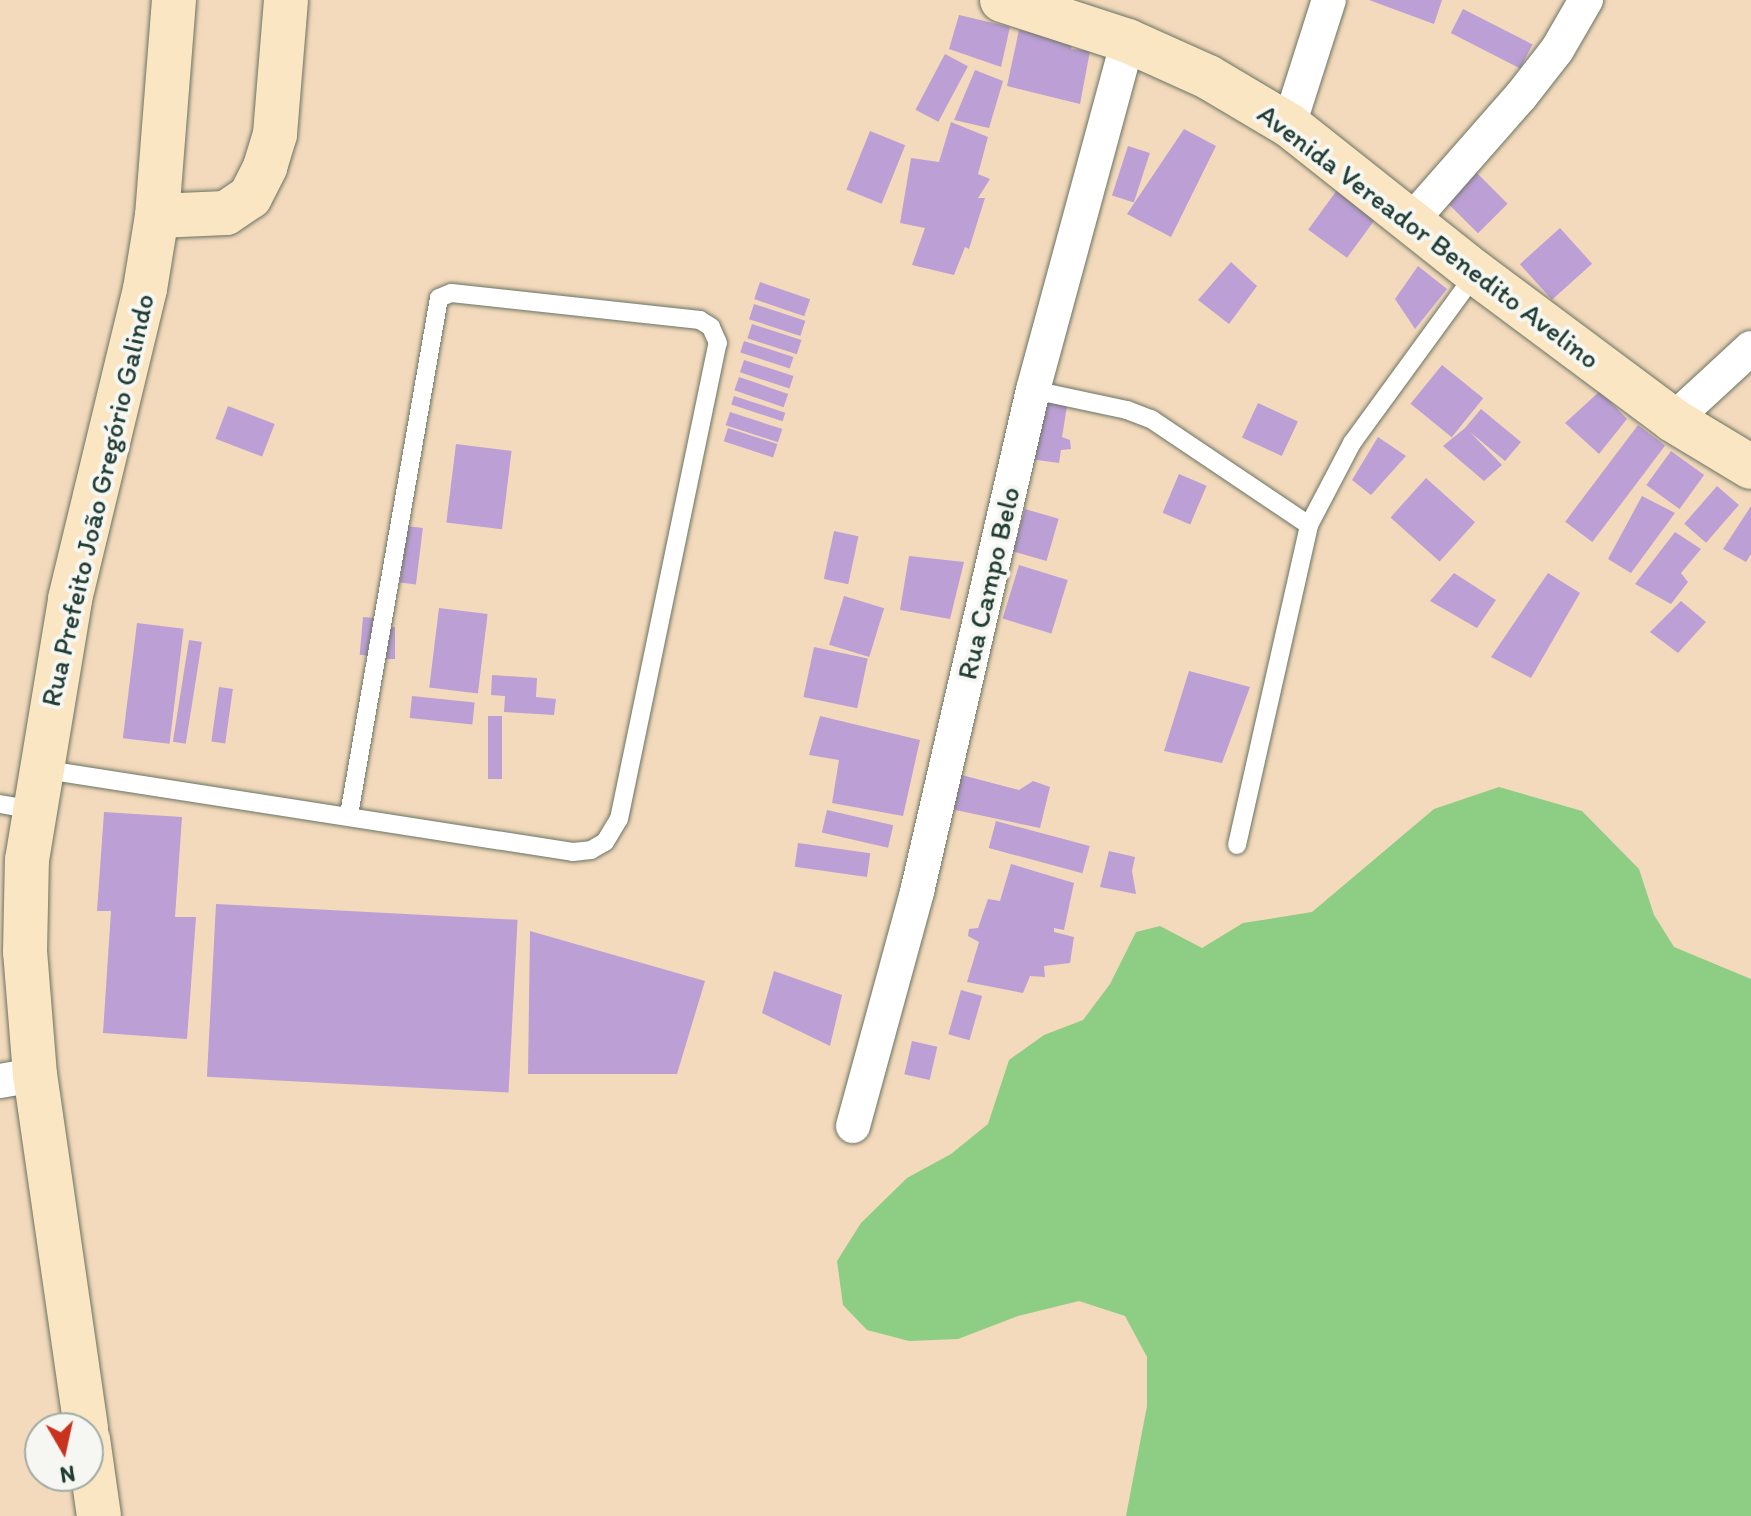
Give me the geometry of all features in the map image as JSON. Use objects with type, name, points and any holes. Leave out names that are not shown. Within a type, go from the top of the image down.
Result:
[{"type":"main road","name":"Rua Prefeito João Gregório Galindo","points":[[83,1412],[18,1078],[16,937],[27,860],[24,794],[145,289],[157,216],[174,0]]},
{"type":"main road","points":[[157,216],[226,213],[250,197],[265,167],[275,134],[286,0]]},
{"type":"main road","name":"Avenida Vereador Benedito Avelino","points":[[1011,1],[1128,41],[1208,77],[1289,125],[1476,273],[1673,420],[1751,467]]},
{"type":"main road","points":[[96,1492],[99,1516]]},
{"type":"street","points":[[1289,125],[1329,0]]},
{"type":"street","points":[[1412,220],[1521,96],[1557,50],[1586,0]]},
{"type":"street","name":"Rua Campo Belo","points":[[853,1126],[917,892],[1033,390],[1128,41]]},
{"type":"street","points":[[1673,420],[1751,348]]},
{"type":"lane","points":[[1237,845],[1309,525],[1352,443],[1476,273]]},
{"type":"lane","points":[[24,794],[349,815],[573,852],[591,850],[605,842],[619,819],[718,343],[711,327],[700,320],[451,293],[439,298],[349,815]]},
{"type":"lane","points":[[1033,390],[1127,410],[1151,419],[1309,525]]},
{"type":"green space","points":[[1499,787],[1582,811],[1639,869],[1654,915],[1674,947],[1751,979],[1751,1516],[1126,1516],[1147,1406],[1147,1357],[1125,1316],[1079,1301],[1018,1316],[958,1339],[909,1341],[867,1330],[843,1305],[837,1261],[861,1223],[907,1178],[951,1154],[988,1124],[1009,1060],[1044,1035],[1083,1020],[1110,984],[1136,932],[1160,926],[1202,948],[1243,923],[1312,912],[1434,809]]},
{"type":"building","points":[[1369,0],[1442,0],[1434,24]]},
{"type":"building","points":[[1463,9],[1532,44],[1520,68],[1451,33]]},
{"type":"building","points":[[959,15],[1010,27],[1001,67],[949,49]]},
{"type":"building","points":[[1019,30],[1073,41],[1071,49],[1090,51],[1080,104],[1007,86]]},
{"type":"building","points":[[945,54],[968,66],[938,122],[915,110]]},
{"type":"building","points":[[975,70],[1003,81],[989,128],[954,120]]},
{"type":"building","points":[[951,122],[988,137],[978,174],[990,179],[978,198],[985,198],[969,249],[965,247],[954,275],[912,265],[925,228],[900,223],[911,158],[939,162]]},
{"type":"building","points":[[1184,129],[1216,146],[1171,237],[1127,214]]},
{"type":"building","points":[[870,131],[905,145],[882,204],[846,189]]},
{"type":"building","points":[[1128,146],[1150,153],[1134,203],[1112,195]]},
{"type":"building","points":[[1473,169],[1508,204],[1478,233],[1443,199]]},
{"type":"building","points":[[1337,190],[1376,218],[1347,258],[1308,230]]},
{"type":"building","points":[[1560,228],[1592,264],[1552,300],[1520,264]]},
{"type":"building","points":[[1231,262],[1257,286],[1229,324],[1198,300]]},
{"type":"building","points":[[1418,266],[1447,289],[1415,329],[1395,299]]},
{"type":"building","points":[[760,282],[810,299],[804,316],[754,299]]},
{"type":"building","points":[[754,304],[805,321],[800,336],[749,319]]},
{"type":"building","points":[[752,324],[801,340],[797,354],[747,338]]},
{"type":"building","points":[[744,341],[793,357],[790,368],[740,352]]},
{"type":"building","points":[[744,360],[793,376],[789,388],[740,372]]},
{"type":"building","points":[[1442,365],[1483,398],[1452,437],[1411,404]]},
{"type":"building","points":[[739,377],[788,394],[784,407],[734,390]]},
{"type":"building","points":[[1600,391],[1627,419],[1599,454],[1565,423]]},
{"type":"building","points":[[1040,395],[1068,400],[1062,437],[1070,440],[1071,449],[1061,450],[1059,463],[1030,459]]},
{"type":"building","points":[[734,396],[785,413],[783,421],[731,405]]},
{"type":"building","points":[[1258,403],[1298,422],[1282,456],[1242,437]]},
{"type":"building","points":[[228,406],[275,424],[262,457],[215,439]]},
{"type":"building","points":[[1481,409],[1521,442],[1505,461],[1470,432],[1502,465],[1484,481],[1443,446],[1465,428]]},
{"type":"building","points":[[730,412],[782,429],[778,442],[726,425]]},
{"type":"building","points":[[1638,425],[1665,445],[1592,542],[1565,522]]},
{"type":"building","points":[[728,428],[777,444],[773,457],[724,441]]},
{"type":"building","points":[[1378,437],[1406,456],[1371,495],[1352,480]]},
{"type":"building","points":[[456,444],[512,451],[502,529],[446,522]]},
{"type":"building","points":[[1671,451],[1704,475],[1679,509],[1646,485]]},
{"type":"building","points":[[1179,474],[1207,486],[1190,524],[1163,513]]},
{"type":"building","points":[[1426,478],[1475,522],[1440,562],[1391,517]]},
{"type":"building","points":[[1717,486],[1739,505],[1706,543],[1684,524]]},
{"type":"building","points":[[1642,496],[1675,513],[1631,573],[1608,559]]},
{"type":"building","points":[[1751,506],[1751,554],[1746,562],[1723,549]]},
{"type":"building","points":[[1025,509],[1059,519],[1047,561],[1013,551]]},
{"type":"building","points":[[407,526],[423,528],[416,585],[400,583]]},
{"type":"building","points":[[834,531],[858,536],[848,584],[824,579]]},
{"type":"building","points":[[1675,532],[1701,549],[1681,573],[1688,582],[1671,604],[1635,584]]},
{"type":"building","points":[[909,556],[964,562],[950,619],[900,610]]},
{"type":"building","points":[[1019,565],[1068,580],[1051,633],[1003,619]]},
{"type":"building","points":[[1454,573],[1496,600],[1477,628],[1430,601]]},
{"type":"building","points":[[1548,573],[1580,593],[1531,678],[1491,657]]},
{"type":"building","points":[[844,596],[884,608],[869,657],[829,645]]},
{"type":"building","points":[[1681,601],[1706,622],[1678,653],[1650,632]]},
{"type":"building","points":[[439,608],[488,614],[478,693],[429,687]]},
{"type":"building","points":[[363,617],[375,618],[372,656],[360,655]]},
{"type":"building","points":[[137,623],[184,629],[170,744],[123,738]]},
{"type":"building","points":[[386,627],[395,627],[395,659],[386,659]]},
{"type":"building","points":[[189,640],[202,642],[186,744],[173,742]]},
{"type":"building","points":[[814,647],[868,658],[857,708],[803,697]]},
{"type":"building","points":[[1189,671],[1250,687],[1222,763],[1164,751]]},
{"type":"building","points":[[492,675],[537,678],[536,697],[556,699],[554,715],[504,712],[505,696],[491,695]]},
{"type":"building","points":[[219,687],[233,689],[225,743],[211,741]]},
{"type":"building","points":[[412,696],[475,703],[472,724],[410,718]]},
{"type":"building","points":[[488,716],[502,716],[502,779],[488,779]]},
{"type":"building","points":[[820,716],[920,740],[903,816],[832,803],[839,760],[809,755]]},
{"type":"building","points":[[954,773],[1019,790],[1033,781],[1050,787],[1040,828],[946,808]]},
{"type":"building","points":[[827,810],[893,825],[888,848],[822,832]]},
{"type":"building","points":[[104,812],[182,817],[175,917],[196,917],[187,1039],[103,1033],[111,911],[97,911]]},
{"type":"building","points":[[996,821],[1090,846],[1082,873],[989,848]]},
{"type":"building","points":[[798,843],[870,853],[867,877],[795,867]]},
{"type":"building","points":[[1109,851],[1135,857],[1132,871],[1136,894],[1100,887]]},
{"type":"building","points":[[1011,864],[1074,883],[1064,930],[1054,928],[1054,932],[1074,937],[1070,963],[1044,966],[1045,977],[1030,976],[1023,993],[967,982],[979,942],[968,936],[969,929],[978,928],[988,899],[1000,901]]},
{"type":"building","points":[[216,904],[518,920],[509,1093],[207,1077]]},
{"type":"building","points":[[530,931],[705,981],[677,1074],[528,1074]]},
{"type":"building","points":[[774,971],[842,995],[830,1046],[762,1013]]},
{"type":"building","points":[[961,990],[982,996],[969,1040],[948,1034]]},
{"type":"building","points":[[912,1041],[937,1047],[930,1080],[904,1074]]}]
